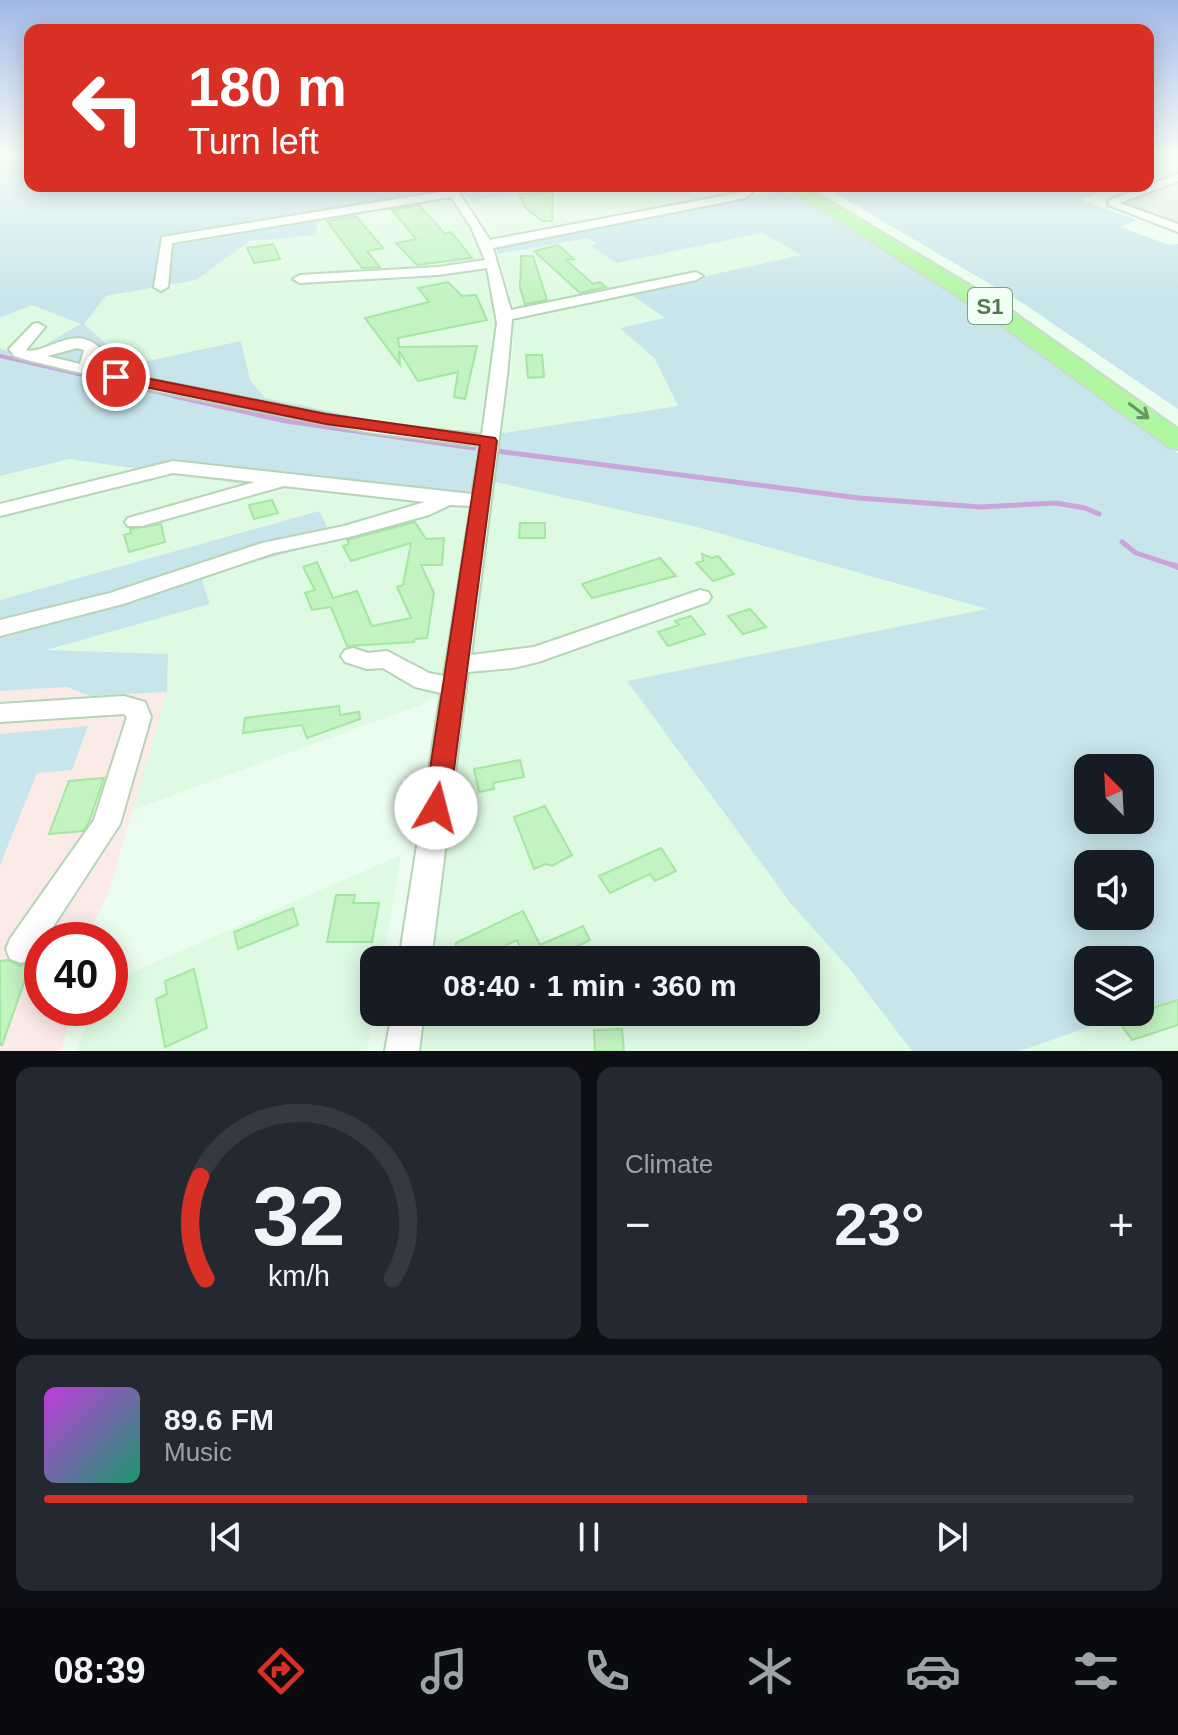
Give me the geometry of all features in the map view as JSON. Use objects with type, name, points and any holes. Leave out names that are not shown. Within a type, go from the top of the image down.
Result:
[{"type":"highway","name":"S1","points":[[823,205],[998,312],[1178,441]]},
{"type":"highway","name":"S1","points":[[847,205],[1072,342],[1178,417]]},
{"type":"street","points":[[161,287],[166,240],[361,205]]},
{"type":"street","points":[[417,946],[499,376],[504,316],[489,254],[460,205]]},
{"type":"street","points":[[300,279],[438,271],[489,254],[701,205]]},
{"type":"street","points":[[1114,205],[1178,228]]},
{"type":"street","points":[[504,316],[696,276]]},
{"type":"street","points":[[38,327],[17,349],[33,357],[86,370],[326,419],[489,441]]},
{"type":"street","points":[[33,357],[59,346],[88,345],[92,348],[86,370]]},
{"type":"street","points":[[0,510],[173,467],[447,499],[480,500]]},
{"type":"street","points":[[135,522],[270,486],[280,480]]},
{"type":"street","points":[[0,628],[115,599],[269,548],[407,515],[447,499]]},
{"type":"street","points":[[353,656],[367,661],[387,659],[423,681],[538,654],[700,597]]},
{"type":"street","points":[[0,713],[124,705],[136,708],[139,717],[106,824],[21,949]]},
{"type":"street","points":[[402,1051],[406,1026]]},
{"type":"shaded area","points":[[0,205],[384,205],[318,216],[316,235],[250,241],[196,280],[106,296],[84,324],[129,365],[241,341],[250,380],[265,398],[407,427],[480,437],[469,503],[447,505],[285,486],[258,486],[69,459],[0,476],[0,348],[23,357],[81,324],[32,305],[0,318]]},
{"type":"shaded area","points":[[383,205],[457,205],[482,259],[497,309],[480,437],[407,427],[264,398],[250,380],[240,341],[129,365],[84,324],[106,296],[196,280],[243,244],[266,239],[317,216]]},
{"type":"shaded area","points":[[475,205],[711,205],[496,247]]},
{"type":"shaded area","points":[[710,205],[811,205],[984,311],[1178,453],[1178,1000],[1154,1006],[1154,946],[1074,946],[1074,1026],[1092,1026],[1020,1051],[912,1051],[847,966],[792,905],[627,681],[987,609],[693,526],[495,482],[497,434],[678,406],[655,359],[620,328],[665,318],[629,293],[801,255],[763,233],[616,263],[591,246],[597,244],[588,238],[498,254],[496,247]]},
{"type":"shaded area","points":[[855,205],[1095,205],[1136,220],[1120,227],[1169,245],[1178,244],[1178,409],[1024,304]]},
{"type":"shaded area","points":[[1126,205],[1178,205],[1178,226]]},
{"type":"shaded area","points":[[764,233],[802,255],[630,293],[666,318],[620,328],[655,359],[678,406],[497,434],[512,373],[514,306],[498,254],[588,238],[616,263]]},
{"type":"shaded area","points":[[25,305],[81,324],[23,357],[0,348],[0,318]]},
{"type":"shaded area","points":[[69,459],[258,486],[469,503],[442,694],[423,704],[132,810],[167,692],[168,654],[43,651],[210,604],[201,577],[333,540],[318,511],[0,600],[0,476]]},
{"type":"shaded area","points":[[495,482],[693,526],[989,610],[627,681],[792,905],[847,966],[912,1051],[421,1051],[424,1026],[820,1026],[820,946],[435,946]]},
{"type":"shaded area","points":[[319,511],[334,540],[201,577],[210,604],[46,650],[168,654],[167,692],[90,696],[67,687],[0,691],[0,600]]},
{"type":"shaded area","points":[[67,687],[90,696],[167,692],[108,894],[94,922],[24,922],[24,1026],[67,1026],[62,1051],[0,1051],[0,691]]},
{"type":"shaded area","points":[[88,726],[72,770],[37,773],[0,865],[0,734]]},
{"type":"shaded area","points":[[401,855],[385,946],[360,946],[360,1026],[371,1026],[367,1051],[77,1051],[86,1026],[128,1026],[128,974]]},
{"type":"shaded area","points":[[1178,1000],[1178,1051],[1020,1051],[1089,1026],[1154,1026],[1154,1006]]},
{"type":"building","points":[[419,205],[445,234],[451,232],[472,258],[417,265],[396,243],[416,239],[392,210]]},
{"type":"building","points":[[553,205],[552,221],[542,221],[525,207]]},
{"type":"building","points":[[356,216],[383,248],[367,251],[380,267],[362,268],[327,221]]},
{"type":"building","points":[[273,244],[280,259],[254,263],[247,248]]},
{"type":"building","points":[[558,245],[574,259],[566,260],[593,284],[600,282],[606,287],[580,293],[534,251]]},
{"type":"building","points":[[521,256],[533,256],[547,300],[525,304],[520,288]]},
{"type":"building","points":[[448,282],[462,296],[476,295],[487,320],[398,338],[399,347],[477,346],[465,399],[454,397],[458,372],[418,381],[399,351],[400,365],[365,318],[429,302],[418,288]]},
{"type":"building","points":[[526,355],[542,355],[544,377],[528,378]]},
{"type":"building","points":[[272,500],[278,513],[254,519],[249,505]]},
{"type":"building","points":[[415,522],[426,539],[444,538],[442,565],[421,565],[434,593],[427,638],[415,639],[414,642],[347,646],[331,607],[312,610],[305,593],[315,590],[303,567],[317,562],[333,598],[357,591],[372,626],[411,618],[397,587],[403,585],[411,543],[351,561],[343,546],[349,544],[347,540]]},
{"type":"building","points":[[520,523],[545,523],[545,538],[519,538]]},
{"type":"building","points":[[161,524],[165,542],[129,552],[124,535],[131,533],[130,529]]},
{"type":"building","points":[[702,554],[712,558],[718,556],[734,574],[713,581],[696,563],[703,561]]},
{"type":"building","points":[[660,558],[676,576],[592,598],[582,584]]},
{"type":"building","points":[[750,609],[766,627],[743,634],[728,616]]},
{"type":"building","points":[[691,616],[705,634],[668,646],[658,632],[679,625],[675,621]]},
{"type":"building","points":[[339,706],[340,715],[359,712],[360,719],[307,738],[302,725],[243,733],[245,718]]},
{"type":"building","points":[[520,760],[524,777],[493,783],[494,789],[479,792],[474,769]]},
{"type":"building","points":[[104,778],[83,831],[49,834],[69,781]]},
{"type":"building","points":[[545,806],[572,855],[552,866],[546,864],[534,869],[514,817]]},
{"type":"building","points":[[661,848],[676,871],[655,881],[650,874],[610,893],[599,876]]},
{"type":"building","points":[[336,895],[355,895],[353,903],[379,903],[372,942],[327,942]]},
{"type":"building","points":[[293,908],[298,925],[238,949],[234,932]]},
{"type":"building","points":[[523,911],[540,945],[583,926],[590,940],[578,946],[520,946],[517,940],[504,946],[456,946],[456,943]]},
{"type":"building","points":[[0,961],[24,965],[24,983],[2,1045],[0,1045]]},
{"type":"building","points":[[194,969],[207,1028],[165,1047],[156,999],[167,994],[165,981]]},
{"type":"building","points":[[1178,1000],[1178,1025],[1132,1040],[1122,1026],[1154,1026],[1154,1007]]},
{"type":"building","points":[[622,1029],[624,1051],[595,1051],[594,1030]]},
{"type":"waterway","points":[[0,356],[183,398]]},
{"type":"waterway","points":[[174,396],[286,421],[474,448]]},
{"type":"waterway","points":[[497,451],[859,498],[980,507],[1056,503],[1099,514]]},
{"type":"waterway","points":[[1122,542],[1136,553],[1178,567],[1173,565]]},
{"type":"route","points":[[116,377],[326,419],[489,441],[436,808]]}]
